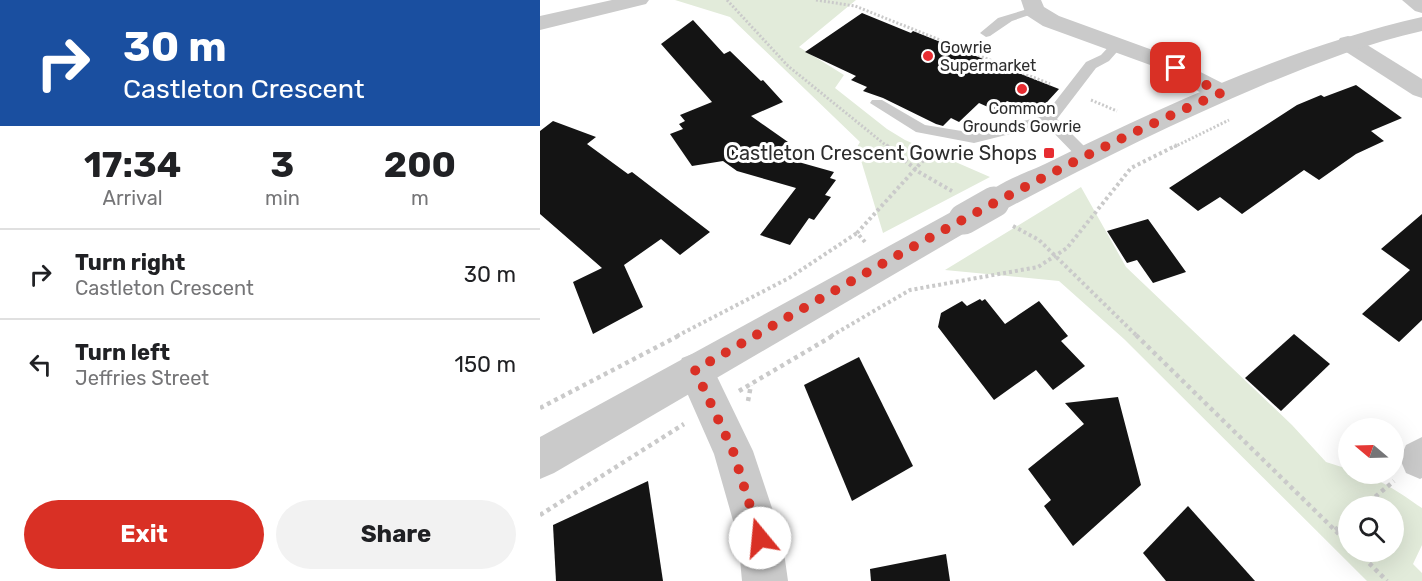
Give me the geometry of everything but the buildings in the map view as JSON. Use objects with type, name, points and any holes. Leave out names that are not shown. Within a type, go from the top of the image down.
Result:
[{"type":"street","points":[[540,24],[639,0]]},
{"type":"street","points":[[1412,0],[1422,7]]},
{"type":"street","points":[[1032,5],[1051,21],[1161,61],[1221,93]]},
{"type":"street","points":[[542,451],[695,370],[962,207],[1002,213],[1086,157],[1221,93],[1348,43],[1422,24]]},
{"type":"street","points":[[1348,43],[1422,90]]},
{"type":"street","points":[[695,370],[733,451],[760,538],[765,581]]},
{"type":"lane","points":[[986,33],[998,22],[1032,5]]},
{"type":"lane","points":[[877,103],[921,129],[974,138],[1049,120],[1091,65],[1105,58],[1118,44]]},
{"type":"lane","points":[[1049,120],[1086,157]]},
{"type":"path","points":[[727,0],[789,66],[962,207]]},
{"type":"path","points":[[540,515],[712,407],[909,290],[1038,267],[1067,248],[1131,168],[1236,117]]},
{"type":"path","points":[[1002,213],[1039,240],[1338,533]]},
{"type":"path","points":[[540,408],[789,278],[857,233]]},
{"type":"path","points":[[1368,562],[1388,581]]},
{"type":"green space","points":[[675,0],[856,0],[799,47],[844,75],[835,88],[887,129],[905,140],[990,177],[883,233],[857,147],[860,142],[730,17]]},
{"type":"green space","points":[[1081,187],[1126,267],[1292,425],[1326,462],[1338,466],[1338,484],[1383,484],[1404,496],[1338,496],[1338,552],[1124,339],[1059,281],[945,270]]},
{"type":"green space","points":[[1404,496],[1422,508],[1422,545],[1413,564],[1422,573],[1422,581],[1367,581],[1348,562],[1404,562]]},
{"type":"place","name":"Gowrie Supermarket","points":[[928,56]]},
{"type":"place","name":"Common Grounds Gowrie","points":[[1022,89]]},
{"type":"place","name":"Castleton Crescent Gowrie Shops","points":[[1049,153]]},
{"type":"route","points":[[760,538],[733,451],[695,370],[1029,184],[1221,93],[1176,68]]}]
